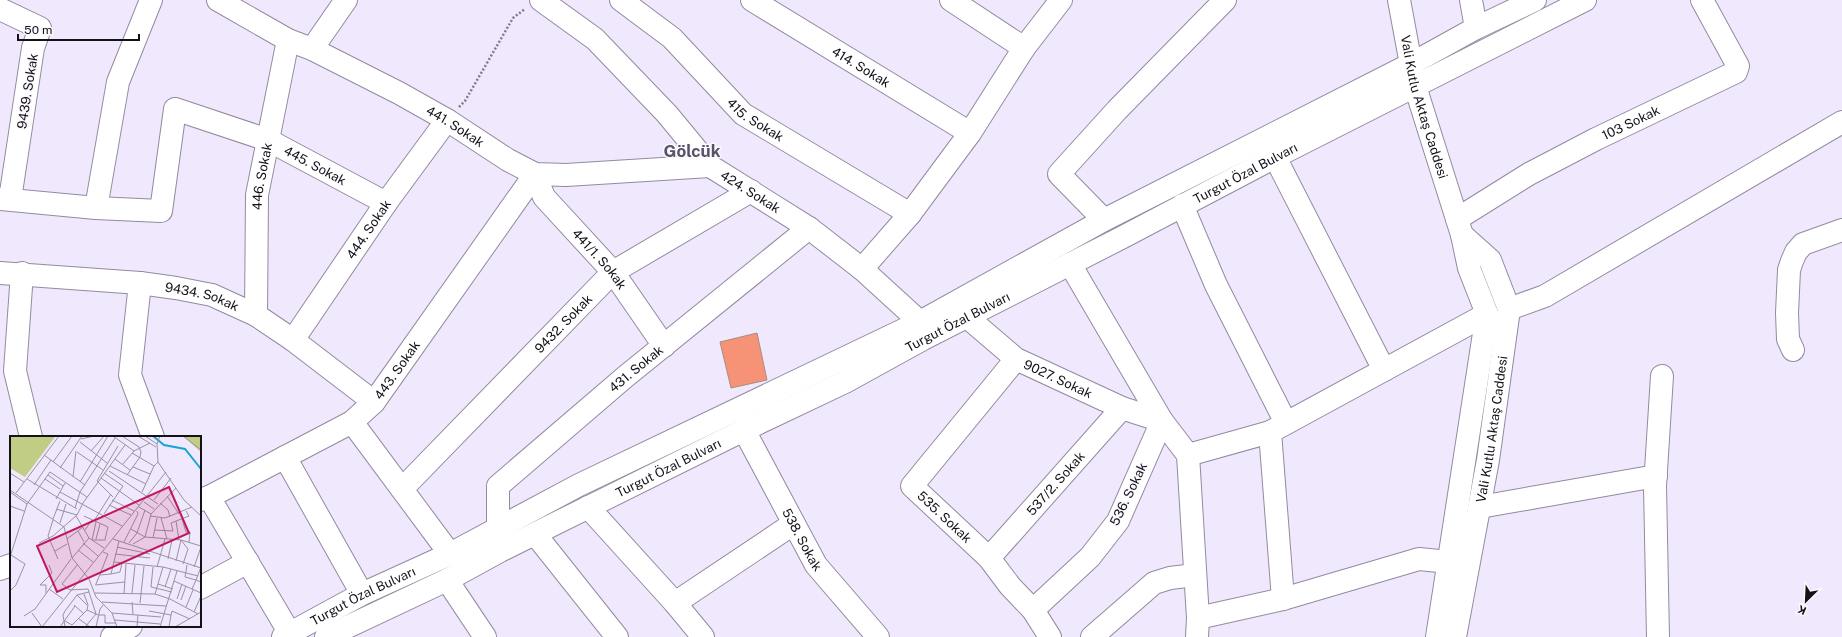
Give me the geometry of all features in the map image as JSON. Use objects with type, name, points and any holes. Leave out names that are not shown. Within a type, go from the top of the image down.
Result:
[{"type":"street","points":[[5,199],[96,208],[118,82],[151,0]]},
{"type":"street","points":[[312,49],[346,0]]},
{"type":"street","name":"415. Sokak","points":[[621,0],[672,38],[743,114],[910,214]]},
{"type":"street","name":"414. Sokak","points":[[752,0],[970,133]]},
{"type":"street","points":[[950,0],[1024,48]]},
{"type":"street","points":[[862,269],[910,214],[970,133],[1024,48],[1061,0]]},
{"type":"street","points":[[1104,220],[1059,174],[1117,110],[1225,0]]},
{"type":"street","name":"Vali Kutlu Aktaş Caddesi","points":[[1399,0],[1415,86],[1460,227],[1469,268],[1487,314],[1436,637]]},
{"type":"street","points":[[1471,0],[1476,28]]},
{"type":"street","name":"Turgut Özal Bulvarı","points":[[288,636],[362,594],[450,554],[580,485],[920,322],[1104,220],[1411,64],[1476,28],[1535,0]]},
{"type":"street","name":"Turgut Özal Bulvarı","points":[[326,637],[447,580],[588,507],[845,382],[1275,156],[1585,0]]},
{"type":"street","name":"103 Sokak","points":[[1460,227],[1529,174],[1596,139],[1736,72],[1738,66],[1702,0]]},
{"type":"street","name":"424. Sokak","points":[[536,2],[595,39],[666,114],[710,166],[809,228],[862,269],[920,322]]},
{"type":"street","name":"441. Sokak","points":[[230,3],[288,40],[312,49],[399,93],[447,120],[508,160],[535,174],[566,175],[710,166]]},
{"type":"street","name":"9439. Sokak","points":[[0,9],[40,28],[33,48],[5,199]]},
{"type":"street","name":"446. Sokak","points":[[256,315],[258,195],[288,40]]},
{"type":"street","name":"445. Sokak","points":[[96,208],[161,211],[175,108],[268,140],[386,203]]},
{"type":"street","name":"444. Sokak","points":[[293,340],[386,203],[447,120]]},
{"type":"street","points":[[1509,309],[1545,296],[1842,122]]},
{"type":"street","points":[[1275,156],[1384,370]]},
{"type":"street","name":"441/1. Sokak","points":[[535,174],[544,198],[613,272],[664,346]]},
{"type":"street","name":"443. Sokak","points":[[204,498],[352,422],[374,402],[535,174]]},
{"type":"street","name":"9432. Sokak","points":[[402,489],[613,272],[751,191]]},
{"type":"street","points":[[1182,205],[1278,428],[1283,599]]},
{"type":"street","name":"Vali Kutlu Aktaş Caddesi","points":[[1455,637],[1488,460],[1509,309],[1490,260],[1460,227]]},
{"type":"street","name":"431. Sokak","points":[[498,529],[498,486],[664,346],[809,228]]},
{"type":"street","points":[[1793,350],[1788,339],[1788,270],[1796,252],[1803,244],[1842,230]]},
{"type":"street","points":[[1070,264],[1162,421],[1188,455],[1197,627],[1283,599],[1419,559],[1449,562]]},
{"type":"street","name":"9434. Sokak","points":[[0,273],[22,273],[140,284],[176,288],[212,295],[256,315],[293,340],[374,402]]},
{"type":"street","points":[[22,273],[15,371],[31,436]]},
{"type":"street","points":[[140,284],[130,375],[153,436]]},
{"type":"street","points":[[1188,455],[1278,428],[1487,314]]},
{"type":"street","name":"9027. Sokak","points":[[967,317],[1016,359],[1122,408],[1162,421]]},
{"type":"street","name":"535. Sokak","points":[[1016,359],[912,486],[989,558],[1010,586],[1033,610],[1047,636]]},
{"type":"street","points":[[1658,637],[1656,476],[1662,376]]},
{"type":"street","name":"537/2. Sokak","points":[[989,558],[1122,408]]},
{"type":"street","name":"536. Sokak","points":[[1033,610],[1090,557],[1118,521],[1162,421]]},
{"type":"street","points":[[352,422],[450,554]]},
{"type":"street","name":"538. Sokak","points":[[744,430],[816,565],[878,637]]},
{"type":"street","points":[[285,457],[362,594]]},
{"type":"street","points":[[1480,507],[1656,476]]},
{"type":"street","points":[[204,498],[248,562],[288,636]]},
{"type":"street","points":[[588,507],[675,603],[703,637]]},
{"type":"street","points":[[675,603],[793,524]]},
{"type":"street","points":[[535,534],[616,637]]},
{"type":"street","points":[[201,587],[248,562]]},
{"type":"street","points":[[0,569],[10,566]]},
{"type":"street","points":[[1092,637],[1154,583],[1195,575]]},
{"type":"street","points":[[447,580],[485,637]]},
{"type":"street","points":[[112,637],[130,627]]},
{"type":"path","points":[[447,120],[465,101],[514,18],[536,2]]},
{"type":"building","points":[[757,333],[767,380],[731,388],[720,342]]},
{"type":"district","name":"Gölcük","points":[[692,151]]}]
